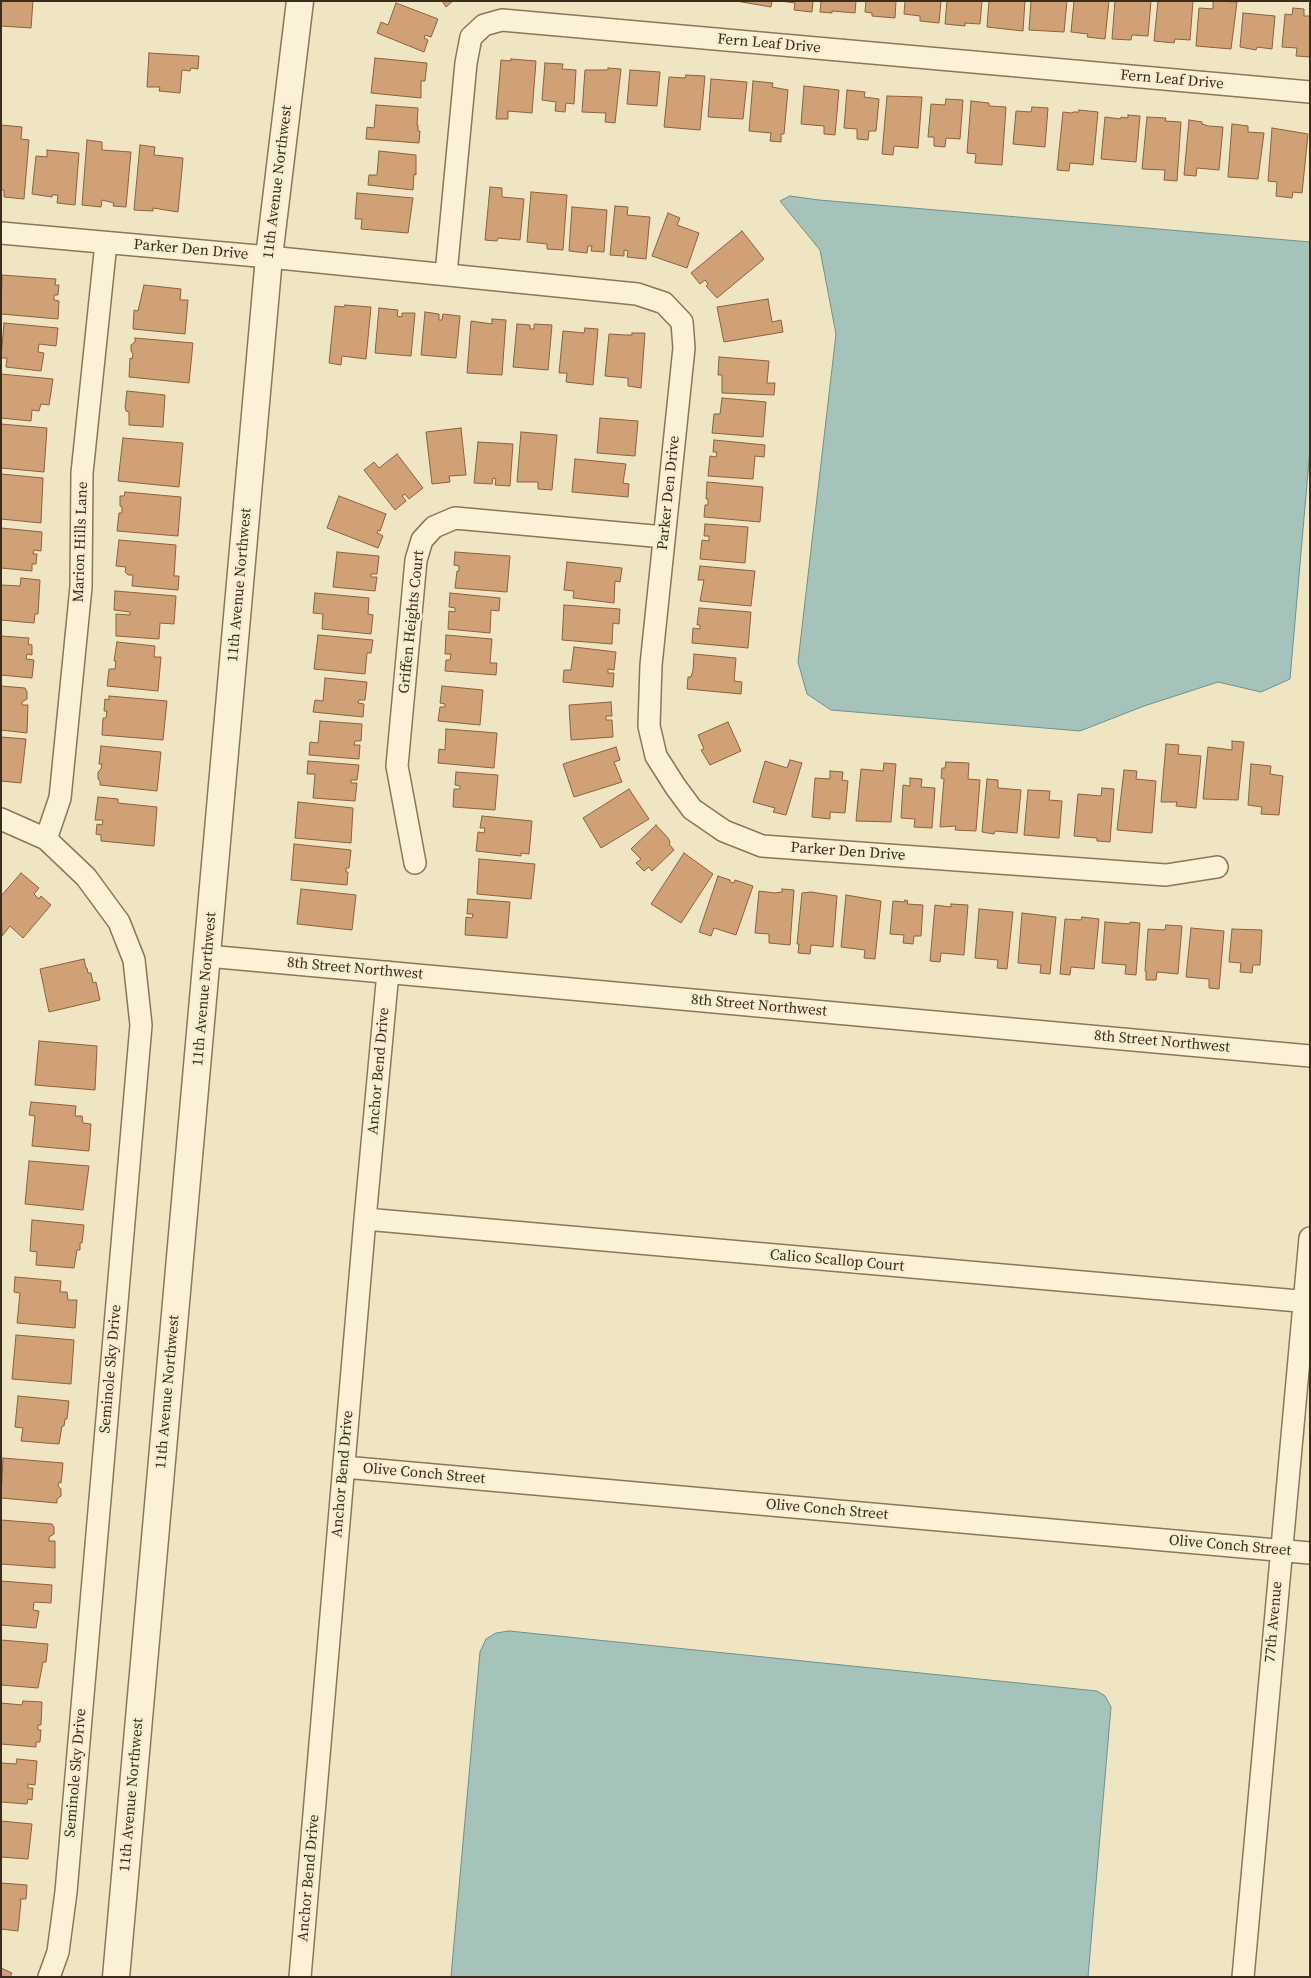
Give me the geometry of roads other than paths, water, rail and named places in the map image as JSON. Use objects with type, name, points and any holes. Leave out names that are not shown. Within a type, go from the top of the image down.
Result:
[{"type":"street","name":"11th Avenue Northwest","points":[[116,1977],[269,257],[300,1]]},
{"type":"street","name":"Fern Leaf Drive","points":[[446,274],[466,63],[471,37],[484,25],[502,20],[1310,92]]},
{"type":"street","name":"Parker Den Drive","points":[[1,233],[269,257],[637,294],[664,303],[682,322],[684,348],[651,665],[649,726],[656,756],[692,808],[724,831],[762,846],[1156,875],[1217,867]]},
{"type":"street","name":"Marion Hills Lane","points":[[46,839],[60,798],[61,789],[81,587],[82,473],[106,243]]},
{"type":"street","name":"Griffen Heights Court","points":[[415,863],[398,766],[416,560],[422,540],[434,526],[455,518],[664,537]]},
{"type":"street","name":"Seminole Sky Drive","points":[[1,819],[46,839],[86,877],[119,922],[134,960],[141,1025],[66,1892],[58,1952],[49,1977]]},
{"type":"street","name":"8th Street Northwest","points":[[207,956],[1310,1056]]},
{"type":"street","name":"Anchor Bend Drive","points":[[300,1977],[388,972]]},
{"type":"street","name":"Calico Scallop Court","points":[[365,1219],[1307,1302]]},
{"type":"street","name":"77th Avenue","points":[[1243,1977],[1280,1550],[1307,1302],[1310,1238]]},
{"type":"street","name":"Olive Conch Street","points":[[344,1467],[1310,1553]]},
{"type":"water","points":[[790,196],[1310,242],[1310,449],[1290,679],[1261,692],[1218,682],[1144,706],[1080,731],[831,710],[807,694],[798,662],[836,334],[820,250],[780,201]]},
{"type":"water","points":[[509,1631],[1097,1691],[1105,1696],[1111,1707],[1088,1977],[451,1977],[480,1652],[486,1639],[496,1633]]}]
